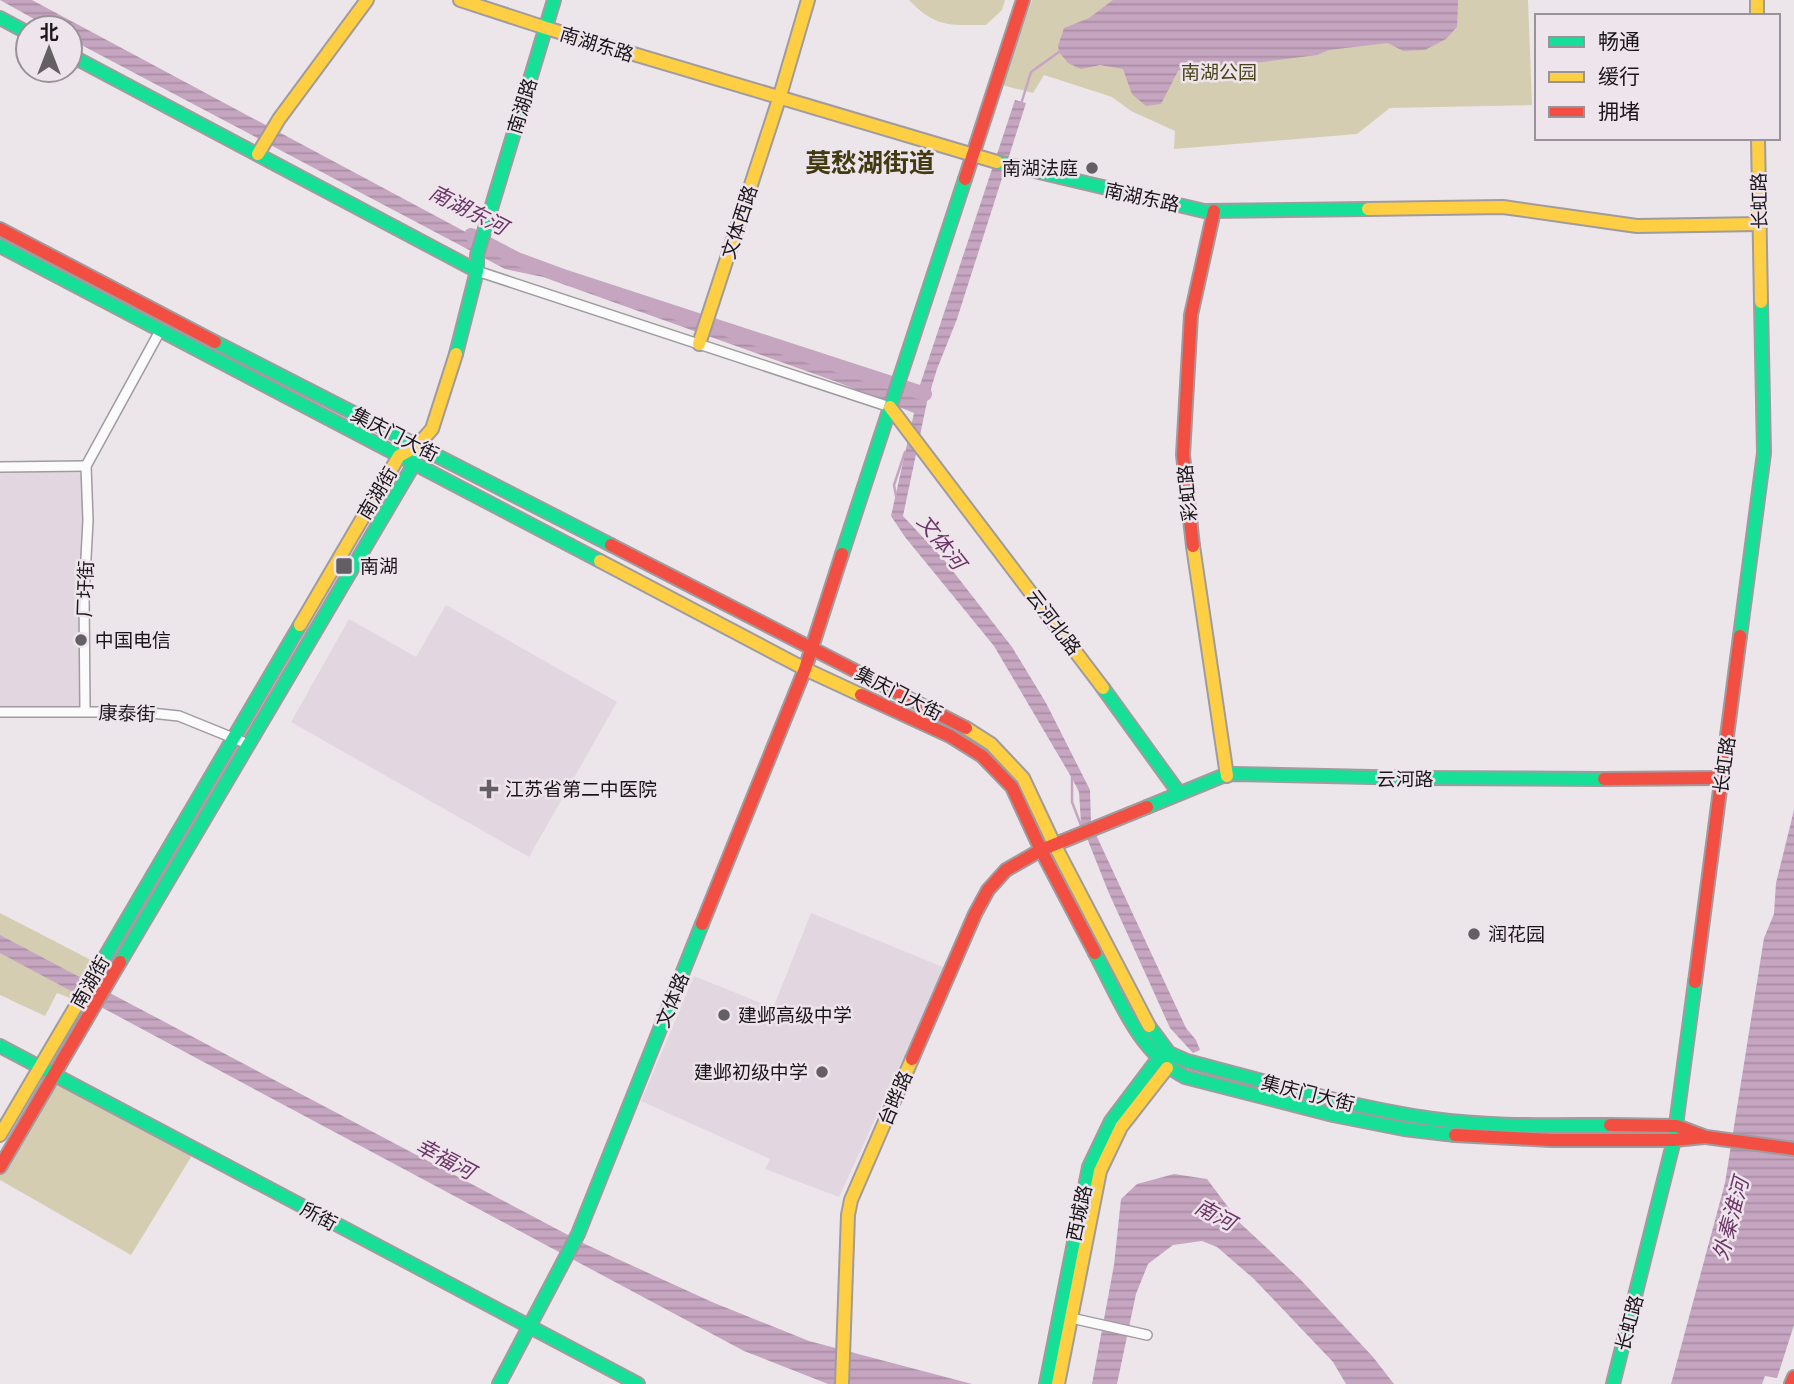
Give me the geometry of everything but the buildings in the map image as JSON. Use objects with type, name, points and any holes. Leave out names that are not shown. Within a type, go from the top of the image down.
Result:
[{"type":"main road","points":[[258,154],[279,119],[367,0]]},
{"type":"main road","name":"南湖东路","points":[[460,0],[779,99],[1020,169],[1204,211],[1503,207],[1637,226],[1759,224]]},
{"type":"main road","name":"南湖路","points":[[477,271],[477,255],[489,212],[554,0]]},
{"type":"main road","name":"文体西路","points":[[701,339],[779,99],[808,0]]},
{"type":"main road","name":"文体路","points":[[499,1384],[576,1237],[805,669],[1023,0]]},
{"type":"main road","points":[[84,62],[477,271],[453,368],[432,429],[417,446]]},
{"type":"main road","name":"长虹路","points":[[1613,1384],[1677,1126],[1764,453],[1758,140]]},
{"type":"main road","name":"彩虹路","points":[[1213,211],[1192,315],[1184,455],[1189,520],[1227,776]]},
{"type":"main road","name":"集庆门大街","points":[[0,229],[958,723],[991,744],[1023,778],[1152,1034],[1169,1053],[1187,1061],[1351,1104],[1434,1119],[1492,1124],[1677,1126],[1710,1137],[1794,1149]]},
{"type":"main road","name":"集庆门大街","points":[[0,246],[805,669],[950,736],[982,756],[1012,787],[1041,850],[1140,1039],[1162,1064],[1193,1081],[1388,1126],[1477,1138],[1674,1140],[1710,1137]]},
{"type":"main road","name":"云河北路","points":[[890,405],[1101,685],[1178,793]]},
{"type":"main road","name":"南湖街","points":[[0,1135],[399,456],[417,446]]},
{"type":"main road","name":"南湖街","points":[[0,1167],[414,464],[417,446]]},
{"type":"main road","name":"云河路","points":[[1073,836],[1227,776],[1511,780],[1722,778]]},
{"type":"main road","name":"台晔路","points":[[842,1384],[848,1215],[851,1200],[988,890],[1006,870],[1073,836]]},
{"type":"main road","name":"所街","points":[[0,1046],[638,1384]]},
{"type":"main road","name":"西城路","points":[[1058,1384],[1100,1171],[1121,1127],[1147,1091],[1162,1064]]},
{"type":"main road","name":"西城路","points":[[1046,1384],[1089,1167],[1111,1121],[1162,1064]]},
{"type":"main road","points":[[1791,1384],[1794,1377]]},
{"type":"street","points":[[477,271],[701,339],[890,405]]},
{"type":"street","points":[[0,467],[86,466],[160,331]]},
{"type":"street","name":"厂圩街","points":[[85,711],[84,596],[88,520],[86,466]]},
{"type":"street","name":"康泰街","points":[[0,712],[141,712],[179,716],[248,744]]},
{"type":"street","points":[[1071,1318],[1147,1335]]},
{"type":"shaded area","points":[[86,466],[85,711],[0,712],[0,467]]},
{"type":"shaded area","name":"江苏省第二中医院","points":[[446,605],[617,702],[529,857],[291,722],[349,619],[416,657]]},
{"type":"shaded area","name":"建邺初级中学","points":[[811,913],[945,968],[839,1197],[765,1169],[770,1159],[641,1101],[694,976],[773,1008]]},
{"type":"green space","points":[[909,0],[1005,0],[1002,10],[986,25],[973,25],[935,20]]},
{"type":"green space","name":"南湖公园","points":[[1032,0],[1528,0],[1532,105],[1390,108],[1357,134],[1174,149],[1175,131],[1131,111],[1112,97],[1044,75],[1033,93],[1002,85]]},
{"type":"green space","points":[[0,913],[91,960],[70,998],[57,993],[45,1016],[0,995]]},
{"type":"green space","points":[[55,1076],[196,1149],[131,1255],[0,1180],[0,1167]]},
{"type":"water","points":[[0,0],[32,0],[58,14],[25,14]]},
{"type":"water","points":[[1113,0],[1458,0],[1457,27],[1446,39],[1425,50],[1403,51],[1388,43],[1240,65],[1191,64],[1178,71],[1161,104],[1146,106],[1132,94],[1123,69],[1100,65],[1081,69],[1068,63],[1059,52],[1058,46],[1064,28],[1089,18]]},
{"type":"water","points":[[84,28],[529,266],[828,362],[915,393],[918,391],[1015,100],[1026,103],[957,319],[927,402],[903,516],[945,561],[1012,647],[1046,703],[1090,790],[1091,824],[1186,1028],[1200,1050],[1193,1053],[1170,1028],[1108,891],[1081,823],[1079,792],[1073,780],[994,646],[891,516],[914,413],[837,382],[543,277],[505,269],[84,46]]},
{"type":"water","name":"外秦淮河","points":[[1794,810],[1794,1325],[1777,1378],[1765,1376],[1762,1384],[1671,1384],[1725,1183],[1764,938],[1774,914],[1776,883]]},
{"type":"water","points":[[0,935],[587,1245],[712,1302],[809,1341],[972,1384],[828,1384],[744,1351],[0,953]]},
{"type":"water","name":"南河","points":[[1174,1174],[1207,1179],[1240,1223],[1300,1279],[1373,1357],[1394,1384],[1346,1384],[1333,1362],[1254,1279],[1217,1247],[1202,1241],[1173,1245],[1148,1264],[1136,1294],[1117,1384],[1092,1384],[1114,1265],[1121,1199],[1137,1184]]},
{"type":"waterway","name":"文体河","points":[[1021,104],[1031,72],[1059,52]]},
{"type":"waterway","name":"南湖东河","points":[[471,235],[517,259],[566,277],[925,394]]},
{"type":"waterway","name":"文体河","points":[[896,496],[894,485],[905,452]]},
{"type":"waterway","name":"文体河","points":[[1072,777],[1072,802],[1082,828]]},
{"type":"traffic: fast","points":[[456,354],[477,271],[477,255],[554,0]]},
{"type":"traffic: fast","points":[[0,18],[14,26]]},
{"type":"traffic: fast","points":[[84,62],[477,271]]},
{"type":"traffic: fast","points":[[997,162],[1204,211],[1368,209]]},
{"type":"traffic: fast","points":[[842,554],[965,179]]},
{"type":"traffic: fast","points":[[0,246],[600,561]]},
{"type":"traffic: fast","points":[[1740,636],[1764,453],[1761,302]]},
{"type":"traffic: fast","points":[[215,342],[611,545]]},
{"type":"traffic: fast","points":[[120,962],[414,464],[415,456]]},
{"type":"traffic: fast","points":[[99,967],[300,625]]},
{"type":"traffic: fast","points":[[1103,688],[1179,793]]},
{"type":"traffic: fast","points":[[1147,807],[1233,774],[1604,779]]},
{"type":"traffic: fast","points":[[499,1384],[578,1234],[702,924]]},
{"type":"traffic: fast","points":[[1095,953],[1142,1039],[1154,1053],[1185,1077],[1333,1115],[1404,1129],[1455,1135]]},
{"type":"traffic: fast","points":[[1613,1384],[1674,1140],[1695,982]]},
{"type":"traffic: fast","points":[[1149,1026],[1169,1053],[1187,1061],[1371,1108],[1433,1119],[1477,1123],[1610,1125]]},
{"type":"traffic: fast","points":[[0,1046],[638,1384]]},
{"type":"traffic: fast","points":[[1046,1384],[1089,1167],[1111,1121],[1157,1060]]},
{"type":"traffic: slow","points":[[258,154],[279,119],[367,0]]},
{"type":"traffic: slow","points":[[460,0],[997,162]]},
{"type":"traffic: slow","points":[[699,344],[779,99],[808,0]]},
{"type":"traffic: slow","points":[[1757,0],[1757,14]]},
{"type":"traffic: slow","points":[[1758,140],[1761,302]]},
{"type":"traffic: slow","points":[[1368,209],[1503,207],[1637,226],[1760,224]]},
{"type":"traffic: slow","points":[[300,625],[399,456],[417,446],[432,429],[456,354]]},
{"type":"traffic: slow","points":[[890,407],[1103,688]]},
{"type":"traffic: slow","points":[[1193,546],[1227,776]]},
{"type":"traffic: slow","points":[[600,561],[805,669],[861,695]]},
{"type":"traffic: slow","points":[[966,728],[991,744],[1023,778],[1054,844],[1149,1026]]},
{"type":"traffic: slow","points":[[69,1018],[99,967]]},
{"type":"traffic: slow","points":[[0,1135],[69,1018]]},
{"type":"traffic: slow","points":[[842,1384],[848,1215],[851,1200],[912,1059]]},
{"type":"traffic: slow","points":[[1058,1384],[1100,1171],[1121,1127],[1167,1068]]},
{"type":"traffic: jam","points":[[965,179],[1023,0]]},
{"type":"traffic: jam","points":[[1193,546],[1183,455],[1191,315],[1214,211]]},
{"type":"traffic: jam","points":[[0,229],[215,342]]},
{"type":"traffic: jam","points":[[611,545],[966,728]]},
{"type":"traffic: jam","points":[[702,924],[805,669],[842,554]]},
{"type":"traffic: jam","points":[[1695,982],[1740,636]]},
{"type":"traffic: jam","points":[[861,695],[950,736],[982,756],[1012,787],[1041,850],[1095,953]]},
{"type":"traffic: jam","points":[[1604,779],[1722,778]]},
{"type":"traffic: jam","points":[[912,1059],[975,914],[988,890],[1006,870],[1041,850],[1147,807]]},
{"type":"traffic: jam","points":[[0,1167],[120,962]]},
{"type":"traffic: jam","points":[[1610,1125],[1677,1126],[1706,1137],[1794,1149]]},
{"type":"traffic: jam","points":[[1455,1135],[1551,1140],[1674,1140],[1704,1137]]},
{"type":"traffic: jam","points":[[1791,1384],[1794,1377]]},
{"type":"place","name":"南湖法庭","points":[[1092,168]]},
{"type":"place","name":"南湖","points":[[344,566]]},
{"type":"place","name":"中国电信","points":[[81,640]]},
{"type":"place","name":"江苏省第二中医院","points":[[489,789]]},
{"type":"place","name":"润花园","points":[[1474,934]]},
{"type":"place","name":"建邺高级中学","points":[[724,1015]]},
{"type":"place","name":"建邺初级中学","points":[[822,1072]]},
{"type":"district","name":"莫愁湖街道","points":[[870,163]]},
{"type":"water label","name":"幸福河","points":[[445,1159]]}]
